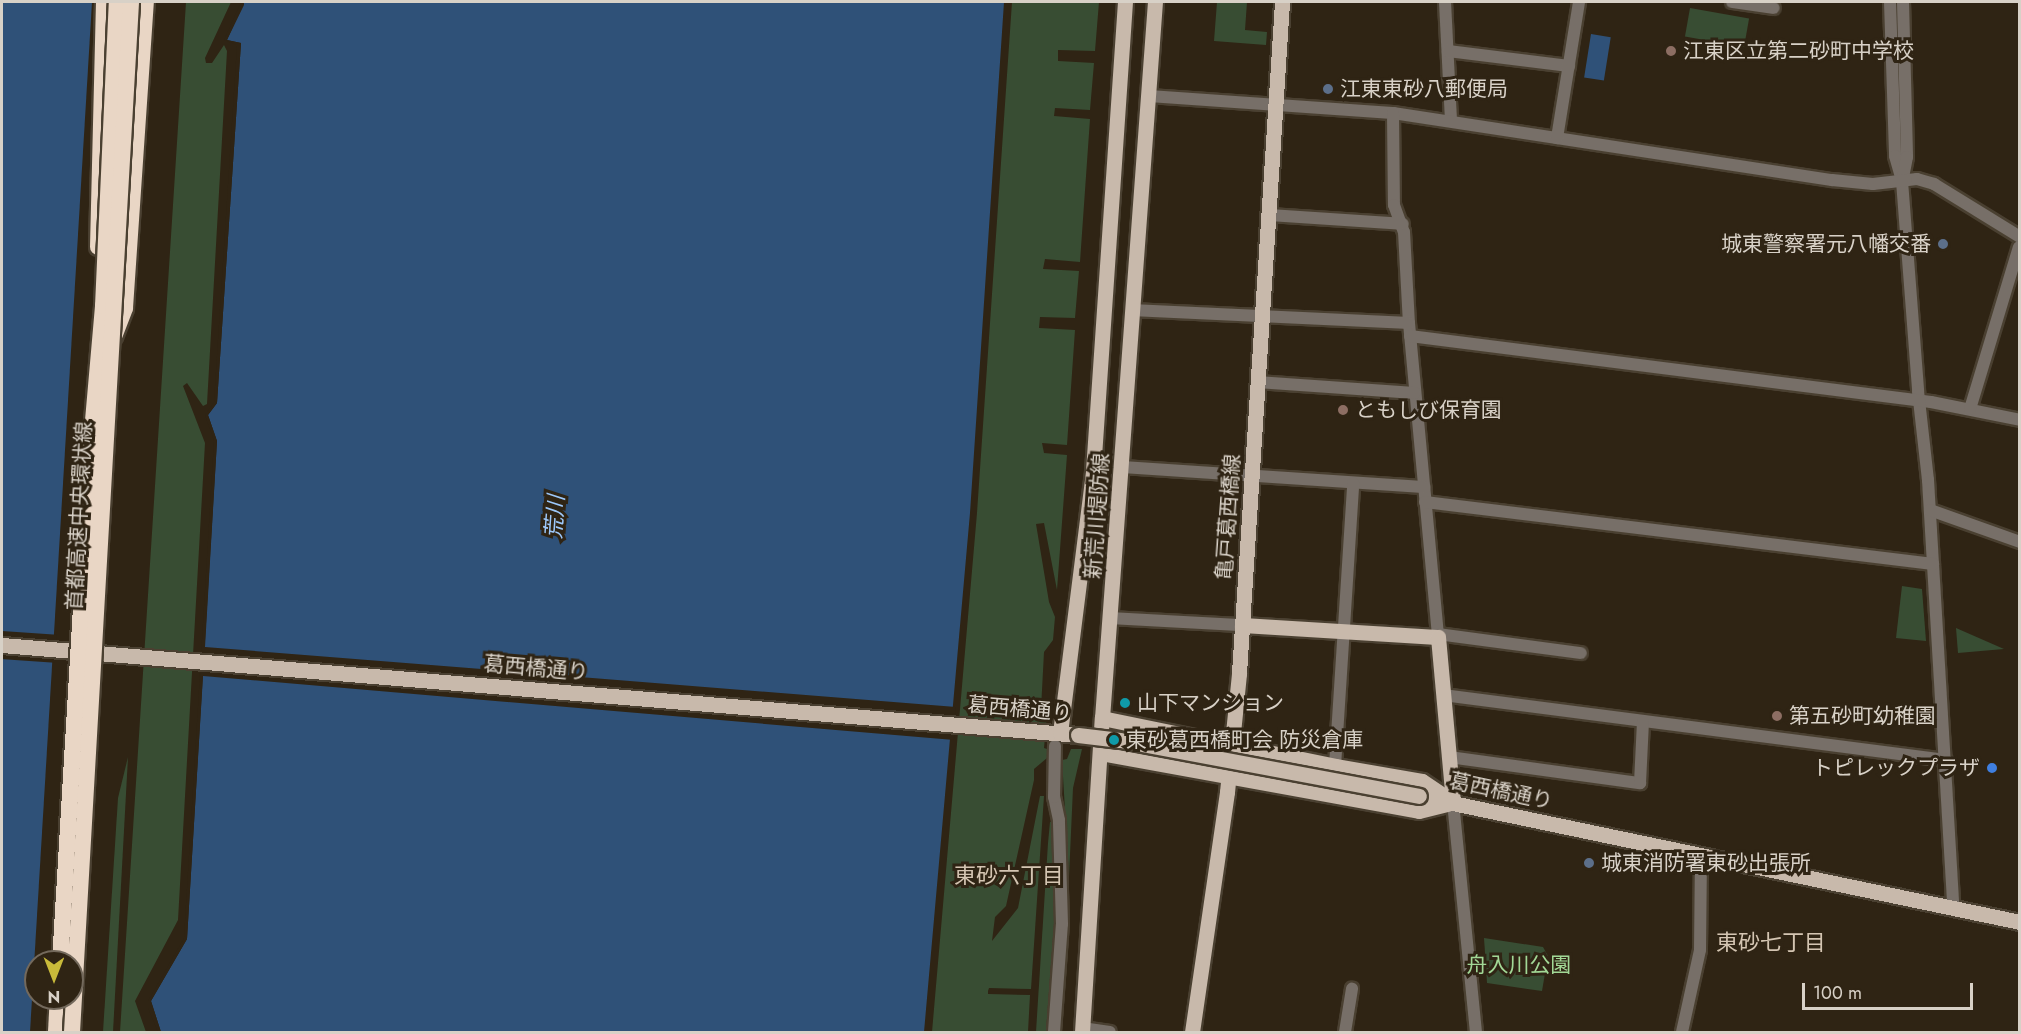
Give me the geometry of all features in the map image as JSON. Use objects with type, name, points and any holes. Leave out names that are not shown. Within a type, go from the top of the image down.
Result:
[{"type":"highway","points":[[103,306],[98,270],[104,2]]},
{"type":"highway","name":"首都高速中央環状線","points":[[61,950],[90,455],[103,306],[117,2]]},
{"type":"highway","name":"首都高速中央環状線","points":[[72,1032],[104,453],[114,338],[131,2]]},
{"type":"highway","points":[[114,338],[125,308],[146,2]]},
{"type":"highway","points":[[56,1032],[57,1010]]},
{"type":"main road","name":"新荒川堤防線","points":[[1054,737],[1092,481],[1125,2]]},
{"type":"main road","name":"新荒川堤防線","points":[[1082,1030],[1102,718],[1155,2]]},
{"type":"main road","name":"亀戸葛西橋線","points":[[1192,1032],[1232,744],[1242,625],[1282,2]]},
{"type":"main road","points":[[1242,625],[1438,636],[1454,802]]},
{"type":"main road","name":"葛西橋通り","points":[[2,645],[1054,737],[1078,735],[1105,737],[1454,802],[2019,922]]},
{"type":"main road","points":[[1102,718],[1335,766],[1422,781],[1454,802]]},
{"type":"main road","points":[[1101,753],[1419,812],[1454,802]]},
{"type":"street","points":[[1446,2],[1451,121]]},
{"type":"street","points":[[1557,138],[1579,2]]},
{"type":"street","points":[[1732,2],[1774,8]]},
{"type":"street","points":[[1890,2],[1895,156],[1902,182],[1930,510],[1953,907]]},
{"type":"street","points":[[1902,182],[1907,157],[1903,2]]},
{"type":"street","points":[[1448,51],[1569,66]]},
{"type":"street","points":[[1149,96],[1393,113],[1832,180],[1873,183],[1917,179],[1934,184],[2019,237]]},
{"type":"street","points":[[1393,113],[1394,205],[1403,224],[1409,329],[1438,636],[1581,653]]},
{"type":"street","points":[[1268,215],[1403,224]]},
{"type":"street","points":[[1970,409],[2019,246]]},
{"type":"street","points":[[1132,310],[1262,316],[1409,329],[1919,400],[2019,420]]},
{"type":"street","points":[[1257,382],[1415,393]]},
{"type":"street","points":[[1121,467],[1424,487]]},
{"type":"street","points":[[1335,766],[1353,484]]},
{"type":"street","points":[[1425,502],[1933,564]]},
{"type":"street","points":[[1930,510],[2019,542]]},
{"type":"street","points":[[1111,618],[1242,625]]},
{"type":"street","points":[[1443,695],[1946,759]]},
{"type":"street","points":[[1449,758],[1641,783],[1643,722]]},
{"type":"street","name":"新荒川堤防線","points":[[1054,737],[1054,797],[1059,820],[1062,924],[1054,1032]]},
{"type":"street","points":[[1454,802],[1476,1032]]},
{"type":"street","points":[[1682,1032],[1700,950],[1701,854]]},
{"type":"street","points":[[1345,1032],[1352,989]]},
{"type":"street","points":[[1082,1030],[1110,1032]]},
{"type":"green space","points":[[186,2],[231,2],[205,58],[206,63],[212,63],[224,45],[227,51],[207,404],[203,406],[187,383],[183,386],[205,443],[178,920],[135,1001],[146,1032],[120,1032]]},
{"type":"green space","points":[[1012,2],[1099,2],[1095,51],[1058,50],[1058,61],[1094,63],[1090,110],[1055,108],[1054,116],[1090,119],[1080,262],[1045,259],[1043,269],[1079,271],[1075,318],[1040,317],[1039,328],[1075,330],[1067,445],[1042,443],[1044,453],[1067,455],[1057,590],[1044,523],[1036,524],[1049,602],[1055,617],[1053,640],[1044,652],[1041,709],[1050,709],[1050,715],[1047,715],[1044,748],[1047,749],[1047,758],[1034,769],[1034,780],[1006,906],[995,917],[992,941],[1018,908],[1040,796],[1044,796],[1031,989],[989,988],[988,991],[988,994],[1030,995],[1028,1032],[932,1032],[977,513]]},
{"type":"green space","points":[[1217,2],[1247,2],[1245,30],[1267,32],[1266,45],[1214,41]]},
{"type":"green space","points":[[1690,8],[1749,18],[1744,47],[1685,37]]},
{"type":"green space","points":[[1902,586],[1922,589],[1926,641],[1896,638]]},
{"type":"green space","points":[[1956,628],[2004,649],[1958,653]]},
{"type":"green space","points":[[1071,749],[1082,749],[1073,788],[1069,877],[1062,760],[1067,759]]},
{"type":"green space","points":[[128,757],[113,1032],[103,1032],[118,798]]},
{"type":"green space","points":[[1053,821],[1057,885],[1046,1032],[1036,1032],[1048,843],[1050,822]]},
{"type":"green space","name":"舟入川公園","points":[[1484,938],[1543,947],[1548,956],[1542,991],[1487,983]]},
{"type":"water","points":[[2,2],[92,2],[35,950],[24,950],[24,1010],[31,1010],[30,1032],[2,1032]]},
{"type":"water","name":"荒川","points":[[244,2],[1004,2],[970,513],[924,1032],[161,1032],[151,1001],[187,939],[217,441],[208,415],[217,403],[241,43],[227,40]]},
{"type":"water","points":[[1591,34],[1611,37],[1604,81],[1584,77]]},
{"type":"pier","points":[[241,2],[244,2],[244,5],[227,40],[241,43],[217,403],[208,415],[217,441],[205,647],[956,707],[954,740],[203,676],[187,939],[151,1001],[161,1032],[158,1032],[148,1008],[148,1001],[184,938],[214,441],[205,415],[214,402],[237,45],[224,40]]},
{"type":"pier","points":[[2,631],[57,635],[55,663],[2,659]]},
{"type":"place","name":"江東区立第二砂町中学校","points":[[1671,51]]},
{"type":"place","name":"江東東砂八郵便局","points":[[1328,89]]},
{"type":"place","name":"城東警察署元八幡交番","points":[[1943,244]]},
{"type":"place","name":"ともしび保育園","points":[[1343,410]]},
{"type":"place","name":"山下マンション","points":[[1125,703]]},
{"type":"place","name":"第五砂町幼稚園","points":[[1777,716]]},
{"type":"place","name":"東砂葛西橋町会 防災倉庫","points":[[1114,740]]},
{"type":"place","name":"トピレックプラザ","points":[[1992,768]]},
{"type":"place","name":"城東消防署東砂出張所","points":[[1589,863]]},
{"type":"district","name":"東砂六丁目","points":[[1009,876]]},
{"type":"district","name":"東砂七丁目","points":[[1771,943]]}]
